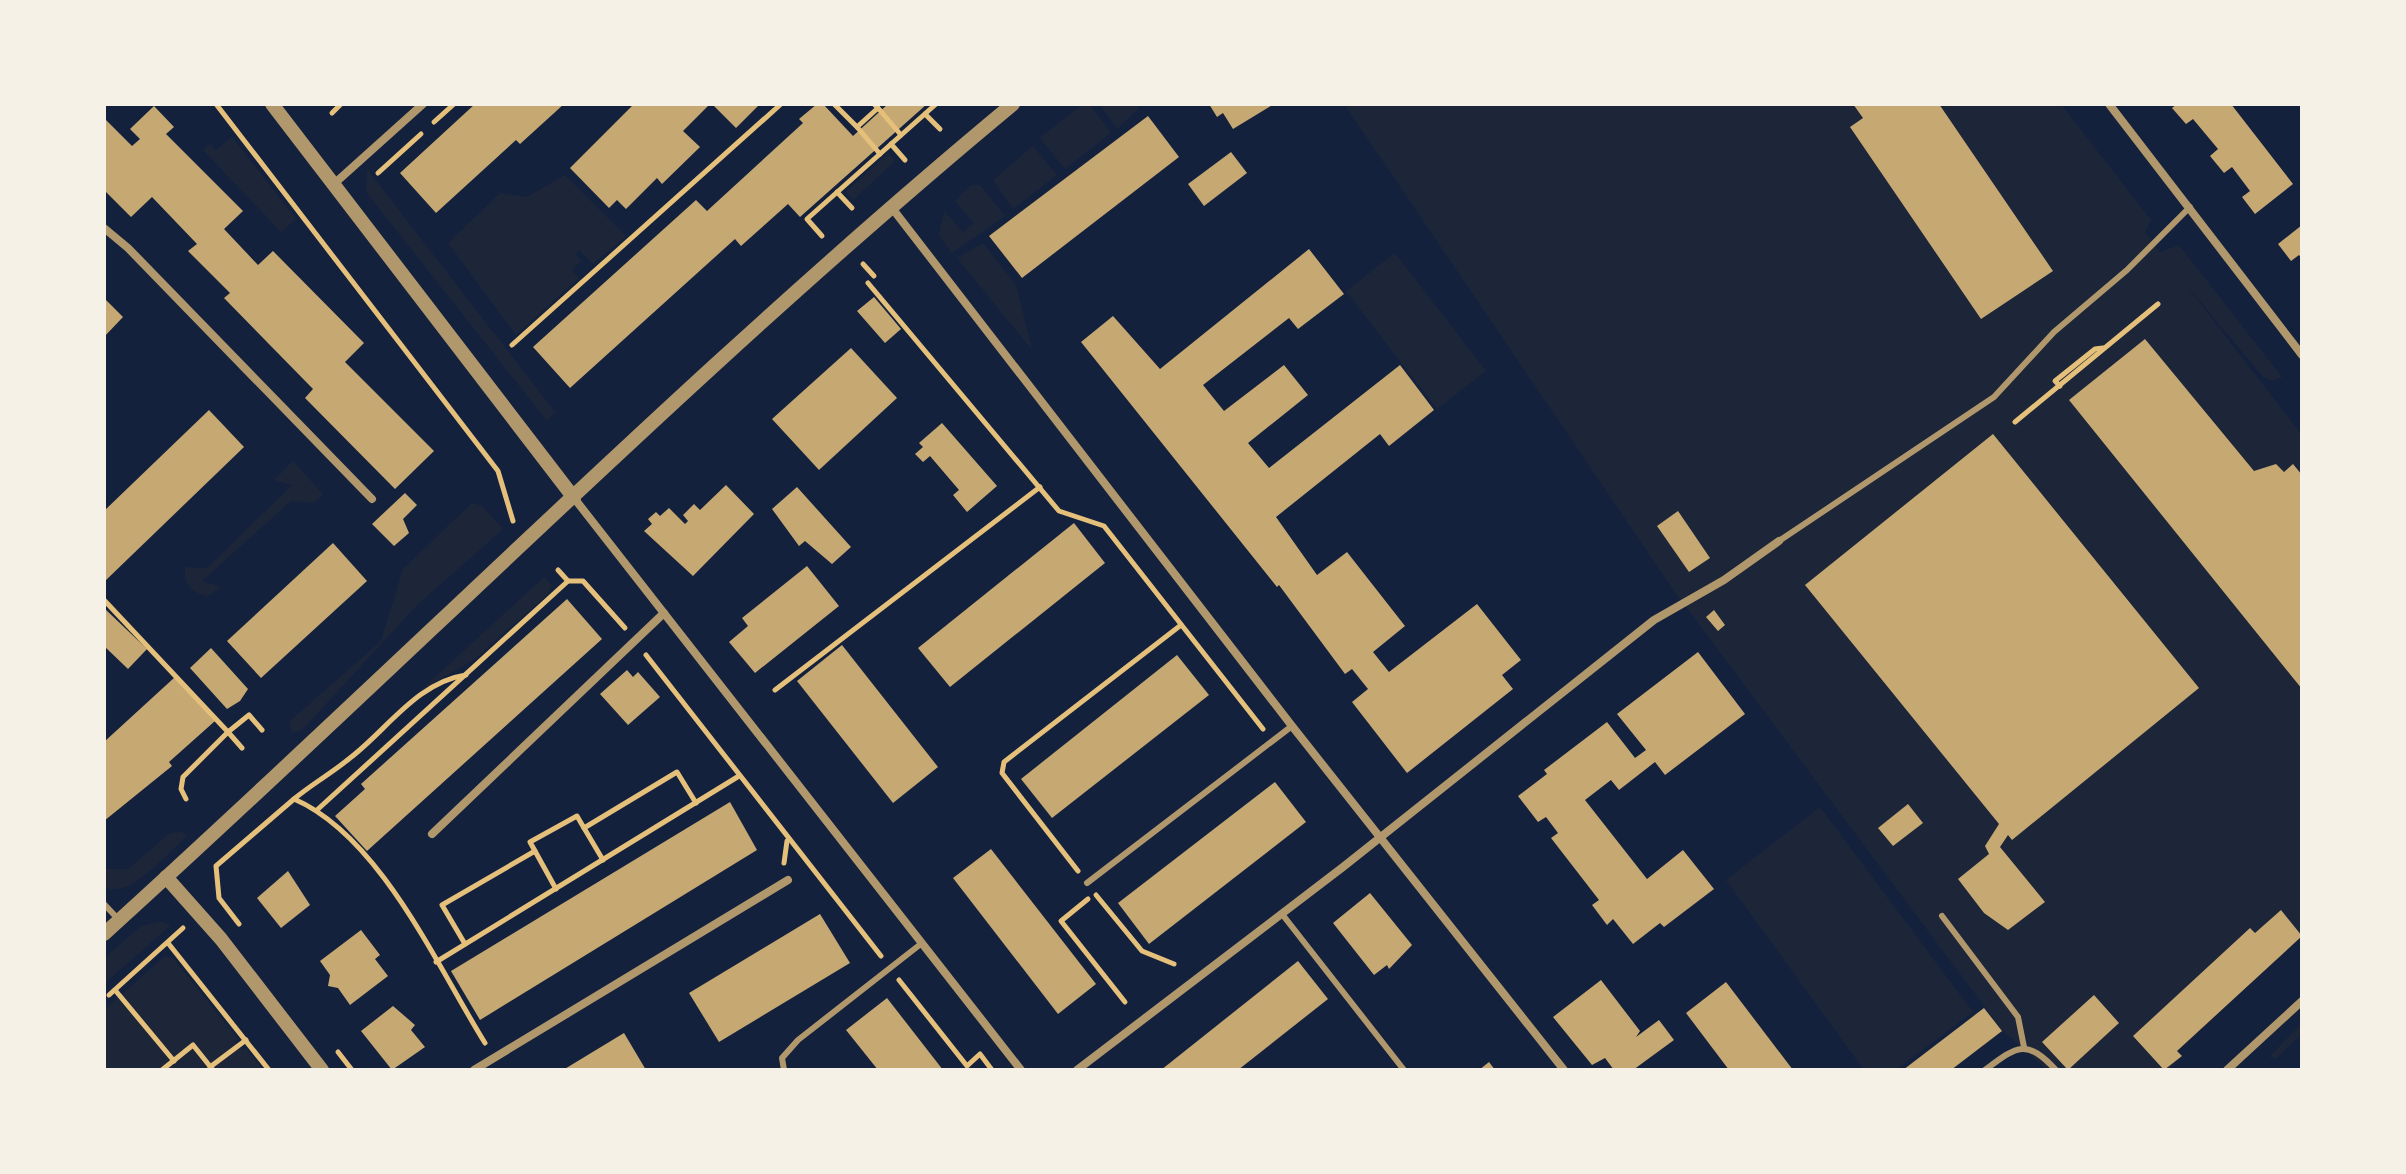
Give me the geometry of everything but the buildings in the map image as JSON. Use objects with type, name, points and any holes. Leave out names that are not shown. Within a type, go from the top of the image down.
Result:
[{"type":"street","points":[[272,104],[574,498],[1021,1070]]},
{"type":"street","points":[[335,183],[423,104]]},
{"type":"street","points":[[104,934],[574,498],[892,208],[1013,104]]},
{"type":"street","points":[[2109,104],[2302,355]]},
{"type":"street","points":[[892,208],[1292,726],[1564,1070]]},
{"type":"street","points":[[104,228],[128,248],[372,499]]},
{"type":"street","points":[[1077,1070],[1282,914],[1654,620],[1724,580],[1779,541]]},
{"type":"street","points":[[432,834],[664,613]]},
{"type":"street","points":[[166,877],[221,939],[322,1070]]},
{"type":"street","points":[[474,1070],[788,880]]},
{"type":"street","points":[[2227,1070],[2302,1001]]},
{"type":"lane","points":[[1779,541],[1994,397],[2054,332],[2127,270],[2190,207]]},
{"type":"lane","points":[[1087,883],[1292,726]]},
{"type":"lane","points":[[104,904],[119,920]]},
{"type":"lane","points":[[1282,914],[1404,1070]]},
{"type":"lane","points":[[1942,916],[2018,1017],[2024,1047]]},
{"type":"lane","points":[[784,1070],[782,1058],[798,1040],[922,943]]},
{"type":"lane","points":[[1985,1070],[2011,1051],[2024,1047],[2036,1051],[2056,1070]]},
{"type":"path","points":[[216,104],[498,471],[513,521]]},
{"type":"path","points":[[332,113],[341,104]]},
{"type":"path","points":[[378,173],[454,104]]},
{"type":"path","points":[[512,345],[781,104]]},
{"type":"path","points":[[834,104],[880,154]]},
{"type":"path","points":[[822,236],[807,219],[936,104]]},
{"type":"path","points":[[857,127],[876,106],[901,135]]},
{"type":"path","points":[[925,114],[940,129]]},
{"type":"path","points":[[891,144],[905,160]]},
{"type":"path","points":[[837,192],[852,208]]},
{"type":"path","points":[[863,264],[874,276]]},
{"type":"path","points":[[868,283],[1059,511],[1104,526],[1272,741]]},
{"type":"path","points":[[2015,422],[2060,386],[2055,381],[2095,349],[2104,348],[2158,304]]},
{"type":"path","points":[[775,690],[1040,487]]},
{"type":"path","points":[[558,570],[568,581]]},
{"type":"path","points":[[317,810],[568,581],[583,581],[634,641],[967,1066],[980,1054],[992,1070]]},
{"type":"path","points":[[104,600],[242,748]]},
{"type":"path","points":[[1174,964],[1142,951],[1002,773],[1004,762],[1181,625]]},
{"type":"path","points":[[247,935],[219,898],[216,866],[294,799],[352,757],[415,699],[452,676],[466,675]]},
{"type":"path","points":[[186,799],[181,789],[183,777],[228,732],[249,715],[262,730]]},
{"type":"path","points":[[584,828],[677,772],[696,803]]},
{"type":"path","points":[[436,962],[739,776]]},
{"type":"path","points":[[294,799],[317,810],[376,869],[406,907],[494,1058]]},
{"type":"path","points":[[556,889],[530,842],[577,816],[603,860]]},
{"type":"path","points":[[465,944],[442,905],[535,851]]},
{"type":"path","points":[[1095,893],[1061,921],[1125,1002]]},
{"type":"path","points":[[109,995],[183,928]]},
{"type":"path","points":[[168,943],[269,1070]]},
{"type":"path","points":[[115,990],[174,1061]]},
{"type":"path","points":[[162,1070],[193,1045],[211,1068],[246,1040]]},
{"type":"path","points":[[333,1045],[352,1070]]},
{"type":"shaded area","points":[[1083,104],[1089,104],[1111,133],[1065,169],[1040,138]]},
{"type":"shaded area","points":[[1099,104],[1136,104],[1139,108],[1117,129]]},
{"type":"shaded area","points":[[1344,104],[2061,104],[2151,220],[2145,232],[2160,252],[2179,245],[2282,377],[2272,381],[2263,377],[2183,281],[2302,435],[2302,936],[2178,1051],[2182,1056],[2168,1070],[2047,1070],[2002,1030],[1674,591]]},
{"type":"shaded area","points":[[232,137],[296,219],[281,232],[203,150],[210,144],[216,150]]},
{"type":"shaded area","points":[[1033,146],[1057,175],[1013,209],[993,180]]},
{"type":"shaded area","points":[[888,153],[895,161],[853,200],[846,192]]},
{"type":"shaded area","points":[[367,169],[555,412],[547,421],[366,192]]},
{"type":"shaded area","points":[[565,175],[626,236],[593,264],[579,250],[576,254],[581,261],[572,270],[579,278],[516,335],[448,243],[500,193],[527,197]]},
{"type":"shaded area","points":[[971,185],[980,185],[1005,216],[952,253],[939,235],[944,211],[963,232],[974,223],[955,201]]},
{"type":"shaded area","points":[[983,243],[1016,285],[1032,350],[957,258]]},
{"type":"shaded area","points":[[1395,253],[1486,371],[1437,409],[1346,291]]},
{"type":"shaded area","points":[[293,461],[323,494],[314,503],[291,501],[202,581],[221,587],[208,596],[193,590],[187,583],[185,567],[207,568],[292,485],[274,480]]},
{"type":"shaded area","points":[[472,503],[482,506],[503,529],[417,605],[302,730],[292,732],[289,722],[381,641],[403,569]]},
{"type":"shaded area","points":[[544,577],[552,585],[548,594],[475,659],[420,691]]},
{"type":"shaded area","points":[[1820,807],[1973,1012],[1896,1070],[1864,1070],[1726,880]]},
{"type":"shaded area","points":[[182,832],[187,836],[148,873],[125,887],[104,887],[104,869],[128,869],[170,833]]},
{"type":"shaded area","points":[[161,922],[171,925],[104,984],[104,958],[141,926]]},
{"type":"shaded area","points":[[165,956],[173,958],[238,1039],[235,1042],[242,1050],[246,1048],[263,1070],[104,1070],[104,1010]]},
{"type":"shaded area","points":[[2302,1023],[2302,1034],[2277,1058],[2269,1057]]}]
